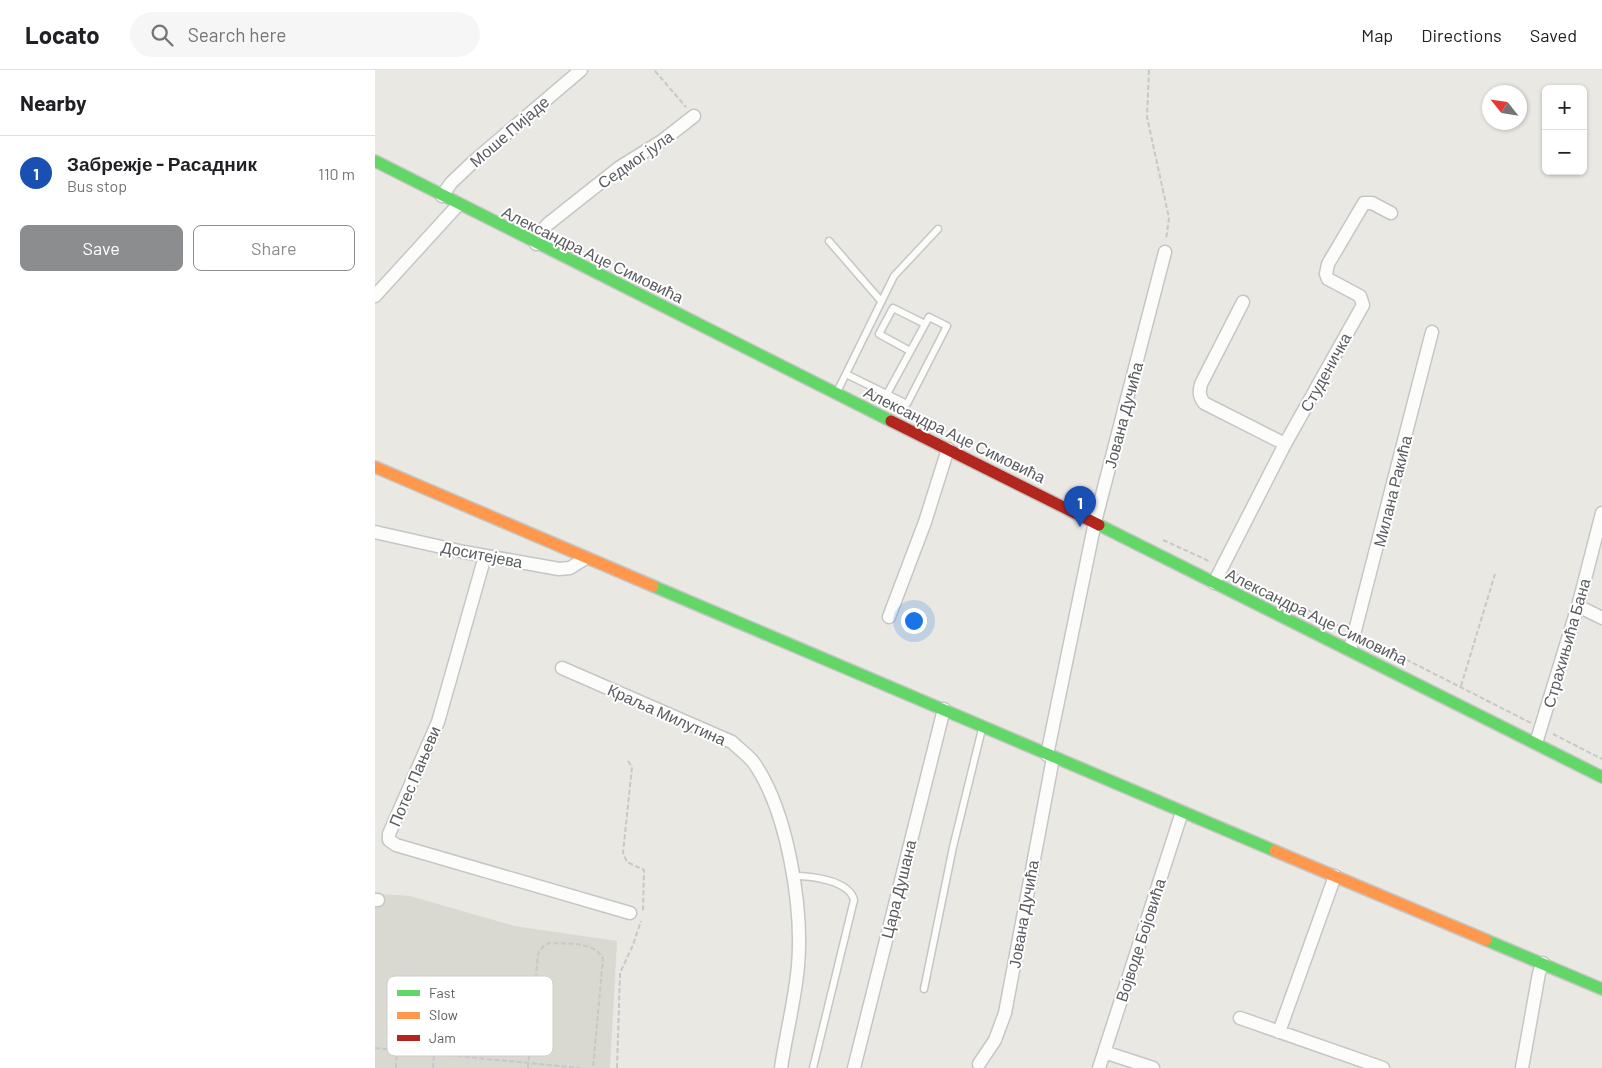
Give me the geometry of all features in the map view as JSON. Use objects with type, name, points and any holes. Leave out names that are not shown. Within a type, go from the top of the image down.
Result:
[{"type":"street","name":"Моше Пијаде","points":[[442,196],[451,183],[473,162],[581,70]]},
{"type":"street","name":"Седмог јула","points":[[536,244],[548,224],[620,167],[662,140],[694,116]]},
{"type":"street","name":"Александра Аце Симовића","points":[[375,161],[458,205],[1602,777]]},
{"type":"street","name":"Студеничка","points":[[1213,583],[1285,444],[1363,305],[1359,296],[1328,279],[1326,274],[1328,264],[1364,203],[1372,203],[1391,213]]},
{"type":"street","points":[[375,296],[458,205]]},
{"type":"street","name":"Јована Дучића","points":[[979,1064],[995,1040],[1005,1013],[1050,756],[1095,522],[1165,252]]},
{"type":"street","points":[[1243,302],[1201,384],[1199,391],[1201,398],[1205,403],[1285,444]]},
{"type":"street","name":"Милана Ракића","points":[[1350,650],[1432,332]]},
{"type":"street","points":[[889,617],[925,522],[948,449]]},
{"type":"street","points":[[375,467],[1050,756],[1602,988]]},
{"type":"street","name":"Страхињића Бана","points":[[1536,743],[1578,606],[1602,513]]},
{"type":"street","name":"Доситејева","points":[[375,532],[485,556],[559,569],[570,568],[586,558]]},
{"type":"street","name":"Потес Пањеви","points":[[485,556],[438,722],[389,834],[389,840],[396,845],[630,913]]},
{"type":"street","points":[[1578,606],[1602,618]]},
{"type":"street","name":"Краља Милутина","points":[[562,668],[660,709],[732,742],[753,762],[765,782],[780,824],[794,876],[798,914],[798,967],[781,1068]]},
{"type":"street","name":"Цара Душана","points":[[853,1068],[944,709]]},
{"type":"street","name":"Војводе Бојовића","points":[[1099,1068],[1182,812]]},
{"type":"street","points":[[1279,1032],[1335,876]]},
{"type":"street","points":[[1522,1068],[1539,973],[1543,963]]},
{"type":"street","points":[[1240,1018],[1383,1068]]},
{"type":"street","points":[[1104,1052],[1153,1068]]},
{"type":"lane","points":[[836,393],[894,276],[938,229]]},
{"type":"lane","points":[[829,241],[881,301]]},
{"type":"lane","points":[[910,351],[879,334],[893,308],[925,324]]},
{"type":"lane","points":[[846,374],[907,404],[947,326],[929,317],[887,394]]},
{"type":"lane","points":[[924,988],[953,847],[983,726]]},
{"type":"lane","points":[[794,876],[813,877],[846,888],[852,894],[854,900],[813,1068]]},
{"type":"path","points":[[1149,70],[1147,117],[1169,218],[1165,252]]},
{"type":"path","points":[[655,71],[694,116]]},
{"type":"path","points":[[1456,703],[1495,574]]},
{"type":"path","points":[[536,976],[538,954],[545,945],[550,943],[590,946],[598,951],[603,958],[593,1068]]},
{"type":"path","points":[[455,1056],[580,1068]]},
{"type":"path","points":[[528,1068],[529,1056]]},
{"type":"shaded area","points":[[378,894],[410,896],[514,926],[617,941],[610,1068],[375,1068],[375,907],[377,907]]},
{"type":"traffic: fast","points":[[375,161],[891,421]]},
{"type":"traffic: fast","points":[[1099,525],[1602,777]]},
{"type":"traffic: fast","points":[[653,586],[1275,851]]},
{"type":"traffic: fast","points":[[1486,940],[1602,989]]},
{"type":"traffic: slow","points":[[375,467],[653,586]]},
{"type":"traffic: slow","points":[[1275,851],[1486,940]]},
{"type":"traffic: jam","points":[[891,421],[1099,525]]},
{"type":"place","name":"Забрежје - Расадник","points":[[1080,527]]}]
